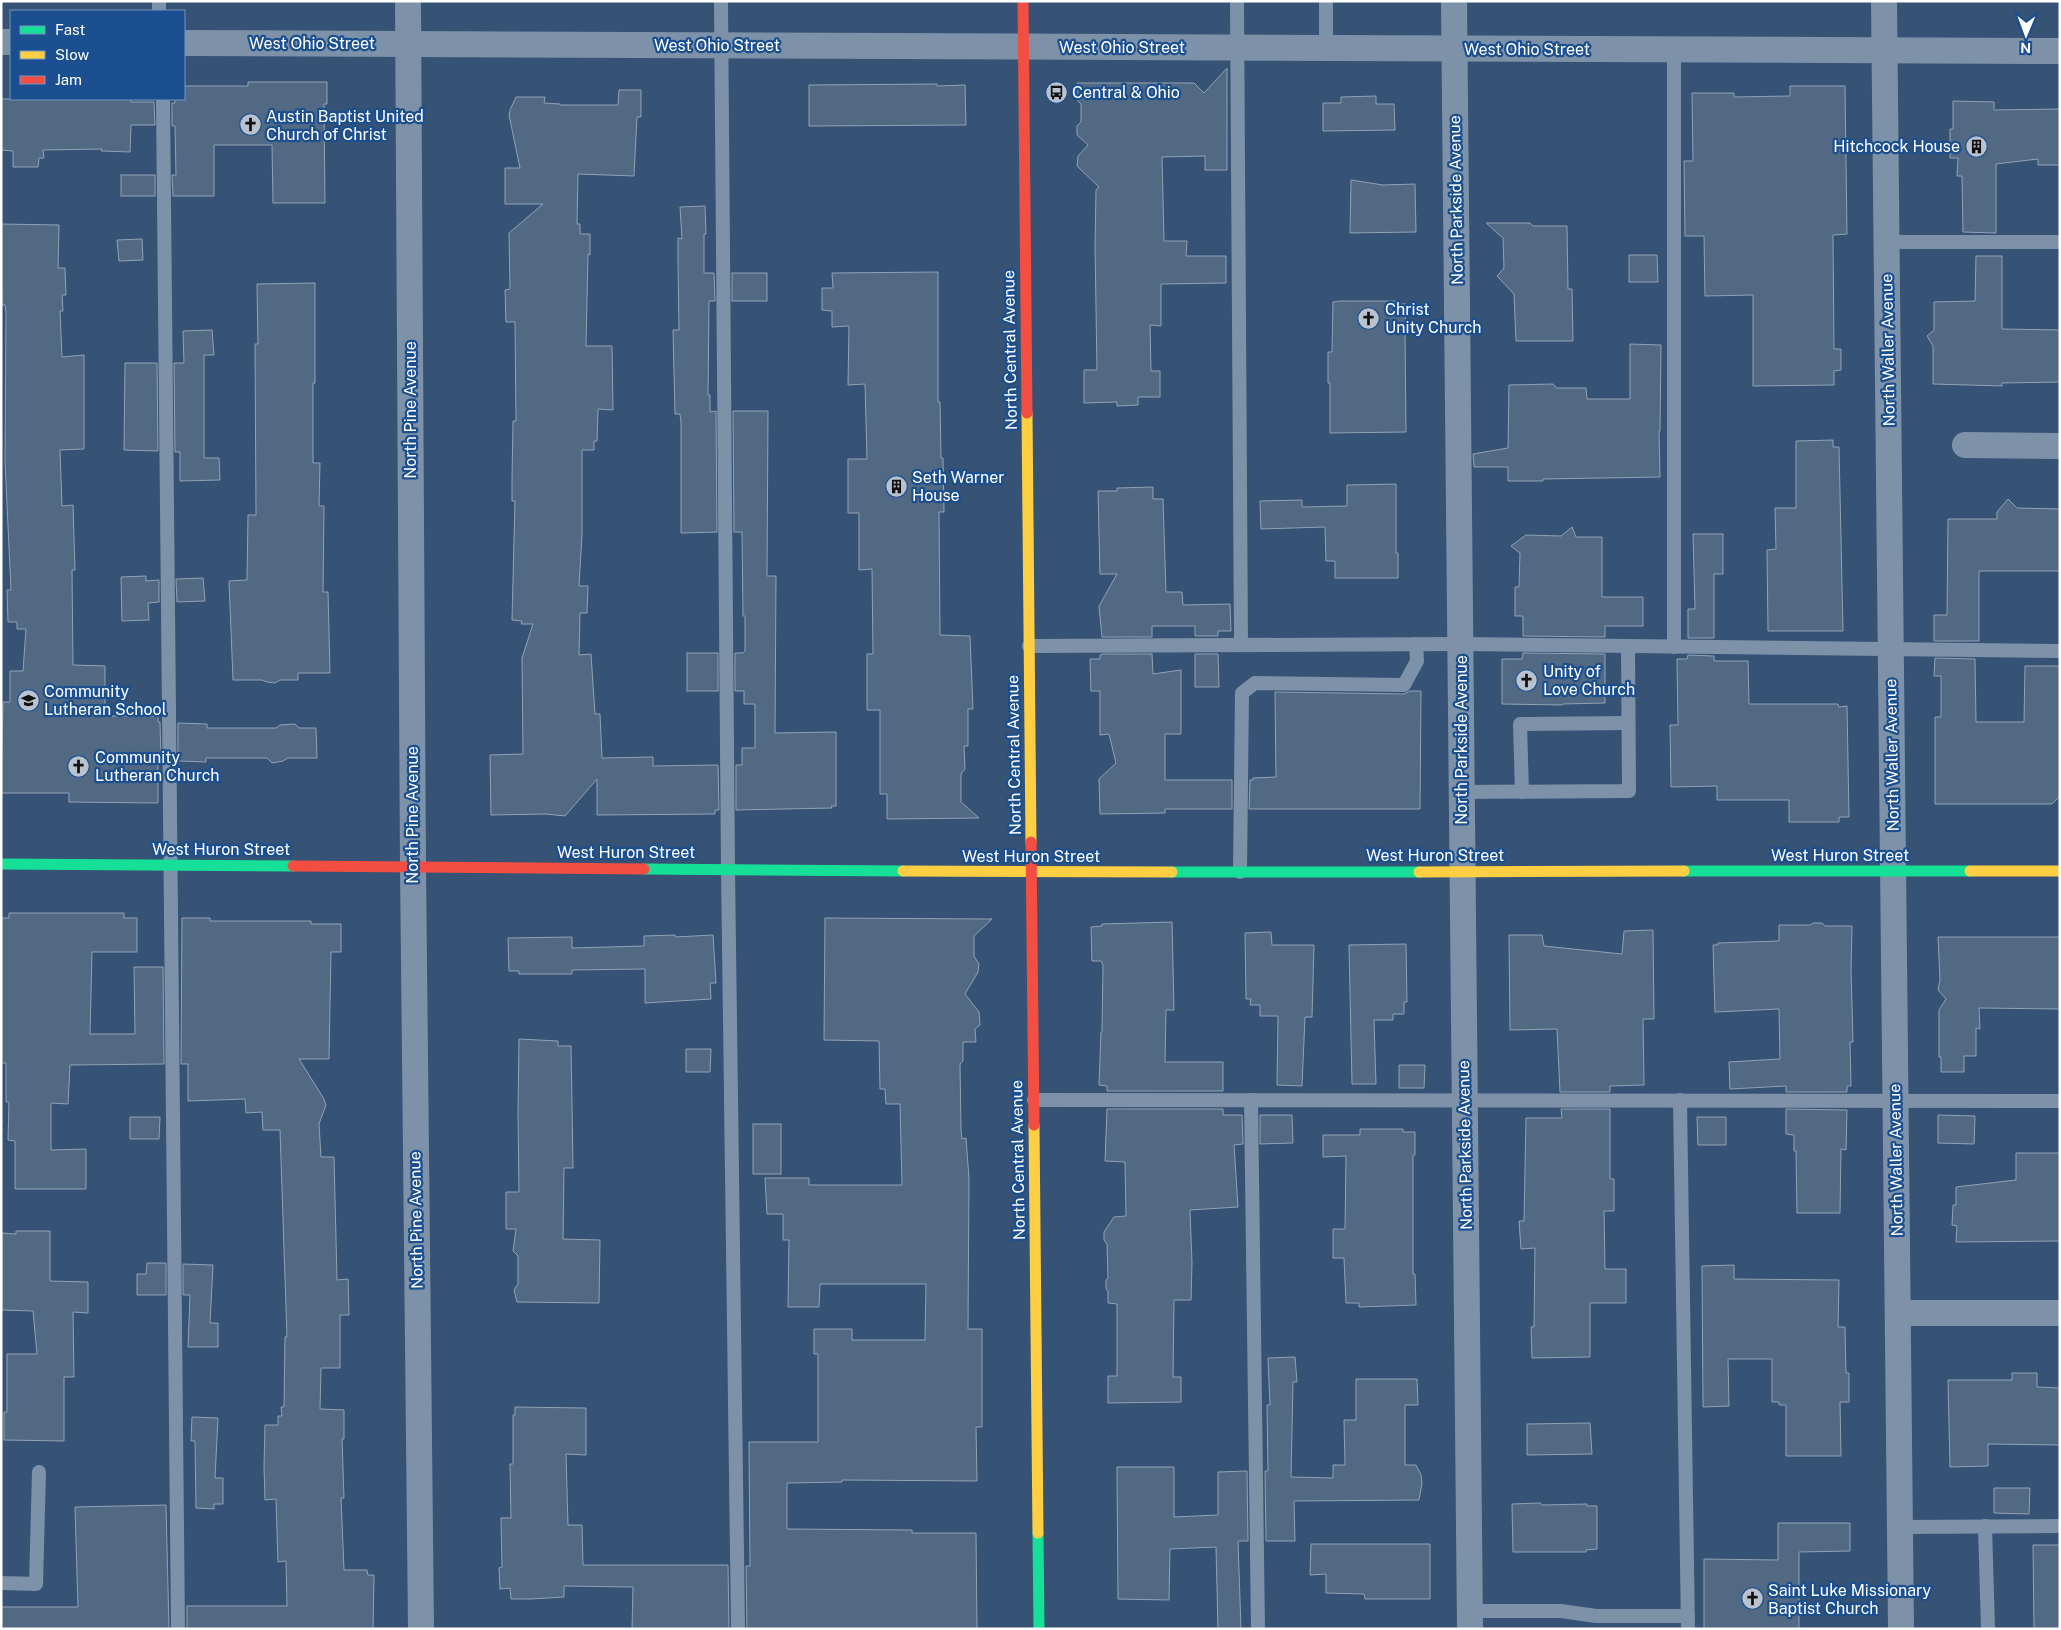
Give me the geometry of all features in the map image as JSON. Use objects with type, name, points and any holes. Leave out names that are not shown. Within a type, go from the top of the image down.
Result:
[{"type":"street","name":"North Pine Avenue","points":[[408,1],[413,867],[421,1629]]},
{"type":"street","name":"North Central Avenue","points":[[1023,1],[1039,1629]]},
{"type":"street","name":"North Parkside Avenue","points":[[1454,1],[1470,1620]]},
{"type":"street","name":"North Waller Avenue","points":[[1884,1],[1901,1629]]},
{"type":"street","name":"West Ohio Street","points":[[185,43],[2060,51]]},
{"type":"street","points":[[1965,445],[2060,446]]},
{"type":"street","name":"West Huron Street","points":[[1,864],[1032,872],[2060,872]]},
{"type":"street","points":[[1898,1313],[2060,1313]]},
{"type":"lane","points":[[721,1],[728,869],[738,1629]]},
{"type":"lane","points":[[1237,1],[1241,645]]},
{"type":"lane","points":[[1326,1],[1326,48]]},
{"type":"lane","points":[[1674,50],[1674,647]]},
{"type":"lane","points":[[163,100],[178,1629]]},
{"type":"lane","points":[[1886,242],[2060,242]]},
{"type":"lane","points":[[1240,872],[1242,693],[1256,683],[1404,685],[1417,662],[1416,644]]},
{"type":"lane","points":[[1029,646],[1461,644],[2060,651]]},
{"type":"lane","points":[[1462,792],[1629,791],[1628,646]]},
{"type":"lane","points":[[1522,792],[1520,724],[1628,723]]},
{"type":"lane","points":[[1034,1100],[2060,1100]]},
{"type":"lane","points":[[1250,1100],[1258,1629]]},
{"type":"lane","points":[[1470,1620],[1561,1611],[1596,1616],[1688,1622],[1680,1100]]},
{"type":"lane","points":[[1,1583],[36,1584],[39,1472]]},
{"type":"lane","points":[[1985,1526],[1988,1629]]},
{"type":"lane","points":[[1900,1527],[2060,1526]]},
{"type":"building","points":[[1227,68],[1227,170],[1205,170],[1205,156],[1162,157],[1164,241],[1187,241],[1186,256],[1226,256],[1226,283],[1161,284],[1161,326],[1150,325],[1151,371],[1160,371],[1160,397],[1138,397],[1138,405],[1117,406],[1117,402],[1084,403],[1084,370],[1097,370],[1095,246],[1096,190],[1099,187],[1077,166],[1078,156],[1088,145],[1077,135],[1077,126],[1081,122],[1081,104],[1077,100],[1077,83],[1194,83],[1204,93]]},
{"type":"building","name":"Austin Baptist United Church of Christ","points":[[248,82],[327,82],[327,104],[324,104],[325,203],[273,203],[272,145],[214,145],[214,196],[173,196],[172,175],[176,175],[175,126],[172,126],[172,103],[175,103],[175,100],[185,100],[185,86],[248,86]]},
{"type":"building","points":[[937,84],[937,86],[965,85],[966,125],[809,126],[809,85]]},
{"type":"building","points":[[1790,86],[1845,86],[1847,234],[1833,235],[1834,349],[1841,349],[1841,370],[1834,371],[1834,385],[1753,386],[1753,295],[1705,296],[1704,236],[1685,236],[1684,161],[1693,161],[1692,93],[1734,93],[1734,97],[1790,96]]},
{"type":"building","points":[[619,90],[641,90],[641,117],[637,117],[634,176],[578,174],[577,224],[580,224],[580,234],[590,234],[586,346],[612,346],[613,410],[598,409],[597,441],[594,441],[594,450],[582,450],[582,534],[579,586],[588,586],[587,613],[580,613],[579,655],[591,654],[595,714],[600,714],[602,758],[653,757],[653,766],[718,765],[719,810],[715,810],[715,814],[597,815],[597,779],[565,816],[546,814],[491,815],[490,755],[523,754],[522,658],[533,624],[521,624],[522,621],[512,620],[515,501],[512,501],[513,421],[516,421],[515,322],[506,322],[505,290],[510,289],[509,233],[543,204],[505,204],[505,168],[520,168],[509,115],[516,97],[545,97],[544,103],[560,105],[618,105]]},
{"type":"building","points":[[1376,96],[1376,104],[1394,104],[1395,130],[1323,131],[1323,103],[1341,103],[1341,97]]},
{"type":"building","points":[[1,99],[131,100],[131,102],[154,102],[155,125],[131,125],[130,152],[101,151],[102,149],[43,150],[44,158],[39,158],[38,167],[13,167],[13,151],[1,150]]},
{"type":"building","points":[[1953,101],[1994,102],[1994,110],[2060,109],[2060,165],[2038,165],[2038,159],[1996,164],[1996,233],[1963,232],[1962,176],[1957,176],[1958,158],[1950,158],[1950,129],[1953,129]]},
{"type":"building","points":[[121,175],[155,175],[155,196],[121,196]]},
{"type":"building","points":[[1351,180],[1383,185],[1415,184],[1416,232],[1350,233]]},
{"type":"building","points":[[705,206],[704,273],[714,273],[715,301],[709,301],[708,395],[710,395],[710,412],[716,411],[717,532],[681,533],[681,423],[680,414],[675,414],[673,330],[679,330],[678,238],[682,239],[680,207]]},
{"type":"building","points":[[1486,223],[1530,223],[1533,226],[1567,226],[1568,289],[1572,289],[1573,341],[1516,341],[1514,294],[1497,276],[1504,268],[1503,238]]},
{"type":"building","points":[[1,224],[59,225],[58,268],[65,268],[66,295],[62,295],[63,311],[60,311],[62,357],[84,355],[84,449],[60,450],[62,506],[73,505],[75,570],[72,570],[73,665],[105,666],[105,716],[158,716],[158,722],[160,722],[161,761],[158,760],[158,803],[69,802],[69,793],[1,793],[3,702],[10,702],[10,671],[23,671],[26,629],[17,629],[17,622],[8,622],[7,590],[11,590],[5,462],[6,312],[5,305],[2,305]]},
{"type":"building","points":[[142,239],[143,260],[119,261],[117,240]]},
{"type":"building","points":[[1629,255],[1657,255],[1658,282],[1629,282]]},
{"type":"building","points":[[1976,256],[2002,256],[2002,329],[2060,330],[2060,382],[2002,383],[2002,386],[1933,384],[1933,346],[1927,336],[1934,330],[1934,302],[1975,301]]},
{"type":"building","points":[[938,272],[938,402],[940,402],[944,512],[939,512],[940,635],[970,636],[973,709],[968,709],[968,746],[964,746],[965,769],[961,774],[961,802],[979,818],[887,819],[887,794],[880,794],[880,710],[867,710],[867,654],[873,654],[872,569],[859,570],[859,513],[848,513],[848,459],[867,459],[865,384],[848,385],[849,326],[832,327],[832,311],[822,310],[822,288],[833,288],[832,273]]},
{"type":"building","points":[[732,273],[767,273],[767,301],[732,301]]},
{"type":"building","points":[[315,283],[313,463],[320,463],[319,506],[324,506],[323,592],[328,592],[330,673],[298,673],[298,680],[280,680],[275,683],[262,680],[233,680],[229,581],[247,580],[248,515],[256,515],[255,344],[258,344],[257,284]]},
{"type":"building","points":[[1397,301],[1397,304],[1406,304],[1406,432],[1330,433],[1328,352],[1332,352],[1333,302]]},
{"type":"building","points":[[212,330],[214,355],[204,355],[204,458],[219,458],[220,480],[180,481],[180,452],[175,452],[174,363],[184,363],[183,331]]},
{"type":"building","points":[[1630,344],[1661,345],[1660,477],[1508,481],[1508,467],[1474,467],[1473,454],[1508,448],[1509,385],[1553,384],[1557,388],[1586,388],[1587,399],[1630,399]]},
{"type":"building","points":[[125,363],[157,363],[158,451],[124,450]]},
{"type":"building","points":[[733,411],[768,411],[767,576],[776,576],[775,733],[836,732],[836,806],[831,806],[832,808],[736,810],[736,765],[742,765],[742,748],[755,748],[755,704],[744,704],[744,691],[735,691],[735,653],[743,653],[745,651],[745,616],[743,616],[742,532],[734,532]]},
{"type":"building","points":[[1833,440],[1833,447],[1839,447],[1843,631],[1768,631],[1767,550],[1776,549],[1775,508],[1796,508],[1796,441]]},
{"type":"building","points":[[1396,484],[1398,578],[1335,578],[1335,561],[1326,561],[1325,527],[1261,529],[1260,501],[1302,500],[1302,507],[1347,506],[1347,485]]},
{"type":"building","points":[[1153,487],[1153,499],[1163,499],[1166,592],[1182,592],[1183,605],[1230,604],[1231,631],[1218,631],[1218,636],[1195,636],[1195,626],[1152,626],[1152,637],[1102,637],[1099,606],[1117,574],[1100,574],[1098,491],[1117,491],[1117,488]]},
{"type":"building","points":[[2008,499],[2017,508],[2060,509],[2060,571],[1979,571],[1979,641],[1934,641],[1934,615],[1947,615],[1948,519],[1997,519],[1997,512]]},
{"type":"building","points":[[1572,527],[1576,537],[1602,537],[1602,597],[1643,597],[1643,626],[1605,626],[1605,637],[1523,636],[1523,616],[1515,616],[1515,587],[1519,587],[1520,553],[1511,546],[1526,535],[1561,536]]},
{"type":"building","points":[[1693,534],[1723,534],[1723,574],[1714,574],[1714,638],[1688,638],[1688,609],[1695,609]]},
{"type":"building","points":[[146,576],[146,581],[159,580],[159,602],[148,603],[149,620],[122,621],[121,577]]},
{"type":"building","points":[[203,578],[205,601],[177,602],[176,579]]},
{"type":"building","points":[[687,653],[718,653],[718,691],[687,691]]},
{"type":"building","points":[[1523,653],[1605,654],[1605,703],[1562,705],[1502,704],[1502,659],[1522,659]]},
{"type":"building","points":[[1152,654],[1153,674],[1181,670],[1181,734],[1165,734],[1165,780],[1232,780],[1232,809],[1165,809],[1165,813],[1100,814],[1099,779],[1116,763],[1109,734],[1100,735],[1100,691],[1091,691],[1090,659],[1100,659],[1100,655]]},
{"type":"building","points":[[1195,654],[1218,654],[1219,687],[1195,687]]},
{"type":"building","points":[[1688,655],[1714,656],[1714,661],[1748,661],[1749,704],[1838,704],[1839,707],[1847,706],[1849,817],[1839,817],[1839,822],[1789,822],[1789,800],[1717,800],[1717,786],[1671,787],[1670,725],[1678,725],[1677,659],[1687,659]]},
{"type":"building","points":[[1935,658],[1975,659],[1976,722],[2024,722],[2025,666],[2060,666],[2060,796],[2052,804],[1935,804],[1935,717],[1941,717],[1941,676],[1934,676]]},
{"type":"building","points":[[1410,691],[1421,691],[1420,809],[1249,809],[1250,780],[1253,780],[1253,778],[1276,777],[1275,692],[1404,694]]},
{"type":"building","points":[[178,723],[207,724],[207,728],[276,728],[280,725],[295,724],[299,728],[316,728],[317,758],[288,758],[272,763],[267,758],[206,758],[206,762],[178,761]]},
{"type":"building","points":[[9,913],[124,913],[124,918],[137,918],[137,952],[92,952],[90,1034],[135,1034],[134,967],[163,967],[164,1064],[70,1065],[68,1104],[51,1103],[51,1150],[86,1149],[86,1189],[15,1189],[15,1141],[8,1140],[9,1102],[6,1102],[6,1063],[1,1063],[1,918],[9,918]]},
{"type":"building","points":[[182,918],[210,918],[210,921],[311,921],[311,924],[341,924],[341,952],[331,952],[329,1059],[299,1059],[326,1105],[319,1124],[321,1157],[334,1157],[337,1280],[348,1279],[349,1315],[340,1315],[340,1368],[321,1368],[320,1409],[344,1410],[344,1439],[342,1439],[344,1498],[341,1498],[344,1570],[367,1570],[368,1575],[374,1575],[373,1629],[187,1629],[187,1606],[287,1606],[286,1561],[278,1562],[276,1499],[265,1500],[264,1467],[265,1425],[278,1425],[278,1416],[282,1416],[281,1407],[284,1407],[285,1337],[287,1337],[280,1130],[263,1130],[262,1112],[246,1113],[245,1099],[188,1101],[188,1064],[181,1064]]},
{"type":"building","points":[[825,918],[992,919],[974,936],[974,956],[979,964],[978,972],[965,994],[979,1012],[980,1025],[975,1029],[976,1042],[963,1042],[963,1061],[960,1064],[961,1129],[962,1139],[966,1138],[969,1178],[968,1329],[982,1329],[982,1427],[976,1427],[977,1481],[842,1480],[842,1482],[787,1483],[787,1529],[912,1530],[912,1533],[976,1533],[977,1629],[747,1629],[746,1566],[750,1566],[749,1442],[818,1442],[818,1354],[814,1354],[814,1329],[852,1329],[852,1340],[925,1340],[926,1284],[820,1284],[819,1307],[788,1307],[789,1240],[783,1240],[783,1214],[767,1214],[765,1178],[809,1178],[809,1185],[902,1185],[900,1104],[886,1104],[885,1089],[880,1089],[879,1041],[824,1040]]},
{"type":"building","points":[[1172,922],[1174,1010],[1166,1010],[1165,1062],[1223,1062],[1223,1091],[1107,1091],[1107,1086],[1099,1085],[1103,965],[1101,961],[1092,961],[1091,927],[1102,926],[1102,924]]},
{"type":"building","points":[[1822,923],[1825,926],[1852,926],[1853,1042],[1850,1042],[1851,1086],[1847,1086],[1847,1092],[1786,1092],[1786,1086],[1730,1089],[1729,1062],[1780,1059],[1779,1009],[1715,1012],[1713,945],[1718,945],[1718,943],[1779,941],[1779,925],[1810,925]]},
{"type":"building","points":[[1653,930],[1654,1019],[1643,1019],[1644,1085],[1610,1086],[1610,1092],[1560,1092],[1557,1029],[1510,1030],[1509,935],[1542,935],[1544,946],[1622,954],[1624,931]]},
{"type":"building","points":[[1271,932],[1272,945],[1314,945],[1312,1017],[1305,1017],[1302,1086],[1277,1085],[1278,1016],[1260,1016],[1260,1005],[1250,1005],[1251,999],[1246,999],[1245,933]]},
{"type":"building","points":[[675,935],[675,937],[713,935],[716,983],[710,983],[711,999],[645,1003],[645,969],[572,970],[572,974],[519,974],[519,971],[509,971],[508,938],[572,937],[572,948],[644,946],[644,936]]},
{"type":"building","points":[[1938,937],[2060,937],[2060,1009],[1979,1008],[1980,1029],[1976,1028],[1976,1056],[1964,1056],[1964,1072],[1941,1072],[1941,1057],[1939,1057],[1939,1010],[1946,999],[1938,990],[1940,980]]},
{"type":"building","points":[[1406,944],[1407,1002],[1404,1002],[1404,1014],[1393,1014],[1393,1020],[1374,1020],[1376,1084],[1352,1084],[1349,945]]},
{"type":"building","points":[[519,1039],[558,1041],[558,1046],[571,1046],[573,1168],[564,1168],[563,1239],[600,1240],[599,1303],[517,1302],[514,1290],[518,1284],[518,1256],[513,1251],[516,1229],[506,1229],[506,1192],[519,1192]]},
{"type":"building","points":[[686,1049],[711,1049],[710,1072],[686,1072]]},
{"type":"building","points":[[1399,1065],[1425,1065],[1424,1088],[1399,1088]]},
{"type":"building","points":[[1107,1109],[1223,1109],[1223,1115],[1242,1115],[1243,1144],[1234,1145],[1238,1207],[1190,1210],[1191,1300],[1174,1300],[1173,1377],[1181,1377],[1181,1402],[1108,1403],[1108,1376],[1117,1376],[1117,1304],[1108,1303],[1106,1288],[1106,1280],[1108,1278],[1107,1244],[1104,1240],[1104,1232],[1114,1217],[1126,1216],[1125,1162],[1105,1161]]},
{"type":"building","points":[[1561,1109],[1610,1109],[1610,1179],[1614,1179],[1614,1211],[1604,1211],[1605,1269],[1626,1269],[1626,1303],[1590,1303],[1590,1357],[1532,1358],[1531,1327],[1534,1327],[1535,1248],[1521,1249],[1519,1221],[1524,1221],[1526,1118],[1562,1118]]},
{"type":"building","points":[[1786,1109],[1847,1110],[1846,1150],[1841,1149],[1840,1213],[1797,1213],[1796,1151],[1794,1151],[1794,1135],[1786,1134]]},
{"type":"building","points":[[1260,1115],[1292,1115],[1293,1143],[1260,1144]]},
{"type":"building","points":[[1938,1115],[1975,1116],[1974,1144],[1938,1143]]},
{"type":"building","points":[[130,1117],[160,1117],[159,1139],[130,1139]]},
{"type":"building","points":[[1697,1117],[1726,1117],[1726,1145],[1698,1145]]},
{"type":"building","points":[[753,1124],[781,1124],[781,1174],[753,1174]]},
{"type":"building","points":[[1360,1129],[1403,1129],[1403,1132],[1415,1132],[1415,1155],[1413,1155],[1413,1274],[1415,1274],[1416,1305],[1359,1307],[1359,1303],[1346,1303],[1344,1258],[1333,1258],[1333,1229],[1345,1229],[1346,1156],[1323,1157],[1323,1135],[1360,1135]]},
{"type":"building","points":[[2016,1153],[2060,1153],[2060,1241],[1956,1242],[1957,1226],[1952,1225],[1953,1205],[1956,1205],[1956,1187],[2016,1180]]},
{"type":"building","points":[[16,1231],[50,1231],[50,1281],[88,1282],[88,1313],[73,1312],[74,1377],[64,1377],[64,1441],[4,1440],[4,1412],[7,1412],[7,1354],[37,1354],[33,1311],[2,1310],[2,1233],[16,1234]]},
{"type":"building","points":[[147,1263],[166,1263],[166,1295],[137,1295],[137,1274],[146,1274]]},
{"type":"building","points":[[183,1264],[213,1265],[210,1323],[218,1323],[218,1347],[188,1347],[190,1295],[183,1295]]},
{"type":"building","points":[[1734,1265],[1734,1279],[1839,1280],[1838,1327],[1845,1327],[1846,1373],[1849,1373],[1849,1402],[1840,1402],[1841,1456],[1786,1456],[1786,1405],[1772,1402],[1772,1359],[1728,1359],[1729,1406],[1703,1407],[1702,1266]]},
{"type":"building","points":[[1295,1357],[1297,1382],[1293,1382],[1291,1477],[1333,1478],[1333,1465],[1345,1465],[1344,1420],[1356,1420],[1356,1379],[1417,1379],[1418,1405],[1405,1405],[1405,1465],[1416,1465],[1421,1475],[1422,1483],[1419,1500],[1294,1501],[1295,1541],[1266,1541],[1265,1471],[1268,1471],[1267,1405],[1270,1405],[1268,1358]]},
{"type":"building","points":[[2012,1373],[2037,1373],[2037,1387],[2060,1388],[2060,1445],[1988,1444],[1988,1466],[1950,1467],[1948,1380],[2012,1380]]},
{"type":"building","points":[[515,1407],[586,1408],[586,1455],[566,1454],[568,1525],[582,1525],[583,1565],[728,1565],[729,1629],[632,1629],[633,1587],[564,1586],[564,1597],[531,1599],[511,1599],[510,1588],[500,1589],[499,1568],[502,1567],[501,1518],[511,1518],[510,1464],[513,1464],[513,1415],[515,1415]]},
{"type":"building","points":[[192,1417],[218,1418],[215,1478],[223,1478],[223,1504],[214,1504],[214,1509],[196,1508],[195,1441],[191,1441]]},
{"type":"building","points":[[1590,1423],[1592,1454],[1527,1455],[1527,1424]]},
{"type":"building","points":[[1117,1467],[1174,1467],[1174,1517],[1218,1515],[1218,1472],[1247,1471],[1248,1541],[1238,1541],[1241,1629],[1218,1629],[1216,1547],[1170,1549],[1169,1600],[1118,1599]]},
{"type":"building","points":[[1994,1488],[2030,1488],[2029,1514],[1994,1513]]},
{"type":"building","points":[[1540,1503],[1542,1505],[1587,1504],[1587,1506],[1597,1506],[1597,1549],[1586,1550],[1586,1552],[1513,1552],[1512,1504]]},
{"type":"building","points":[[166,1505],[169,1629],[1,1629],[1,1607],[78,1607],[75,1507]]},
{"type":"building","points":[[1778,1523],[1850,1523],[1850,1551],[1799,1552],[1799,1629],[1704,1629],[1704,1559],[1778,1560]]},
{"type":"building","points":[[1311,1544],[1430,1544],[1430,1599],[1365,1599],[1364,1594],[1326,1593],[1326,1574],[1310,1575]]},
{"type":"building","points":[[2033,1545],[2060,1545],[2060,1629],[2034,1629]]},
{"type":"traffic: fast","points":[[1,864],[293,866]]},
{"type":"traffic: fast","points":[[644,869],[903,871]]},
{"type":"traffic: fast","points":[[1684,871],[1970,871]]},
{"type":"traffic: fast","points":[[1172,872],[1419,872]]},
{"type":"traffic: fast","points":[[1038,1533],[1039,1629]]},
{"type":"traffic: slow","points":[[1027,413],[1031,842]]},
{"type":"traffic: slow","points":[[903,871],[1172,872]]},
{"type":"traffic: slow","points":[[1419,872],[1684,871]]},
{"type":"traffic: slow","points":[[1970,871],[2060,871]]},
{"type":"traffic: slow","points":[[1034,1125],[1038,1533]]},
{"type":"traffic: jam","points":[[1023,1],[1027,413]]},
{"type":"traffic: jam","points":[[1031,842],[1034,1125]]},
{"type":"traffic: jam","points":[[293,866],[644,869]]},
{"type":"place","name":"Central & Ohio","points":[[1056,92]]},
{"type":"place","name":"Austin Baptist United Church of Christ","points":[[250,125]]},
{"type":"place","name":"Hitchcock House","points":[[1976,146]]},
{"type":"place","name":"Christ Unity Church","points":[[1369,318]]},
{"type":"place","name":"Seth Warner House","points":[[896,486]]},
{"type":"place","name":"Unity of Love Church","points":[[1527,680]]},
{"type":"place","name":"Community Lutheran School","points":[[28,700]]},
{"type":"place","name":"Community Lutheran Church","points":[[79,766]]},
{"type":"place","name":"Saint Luke Missionary Baptist Church","points":[[1752,1599]]}]
